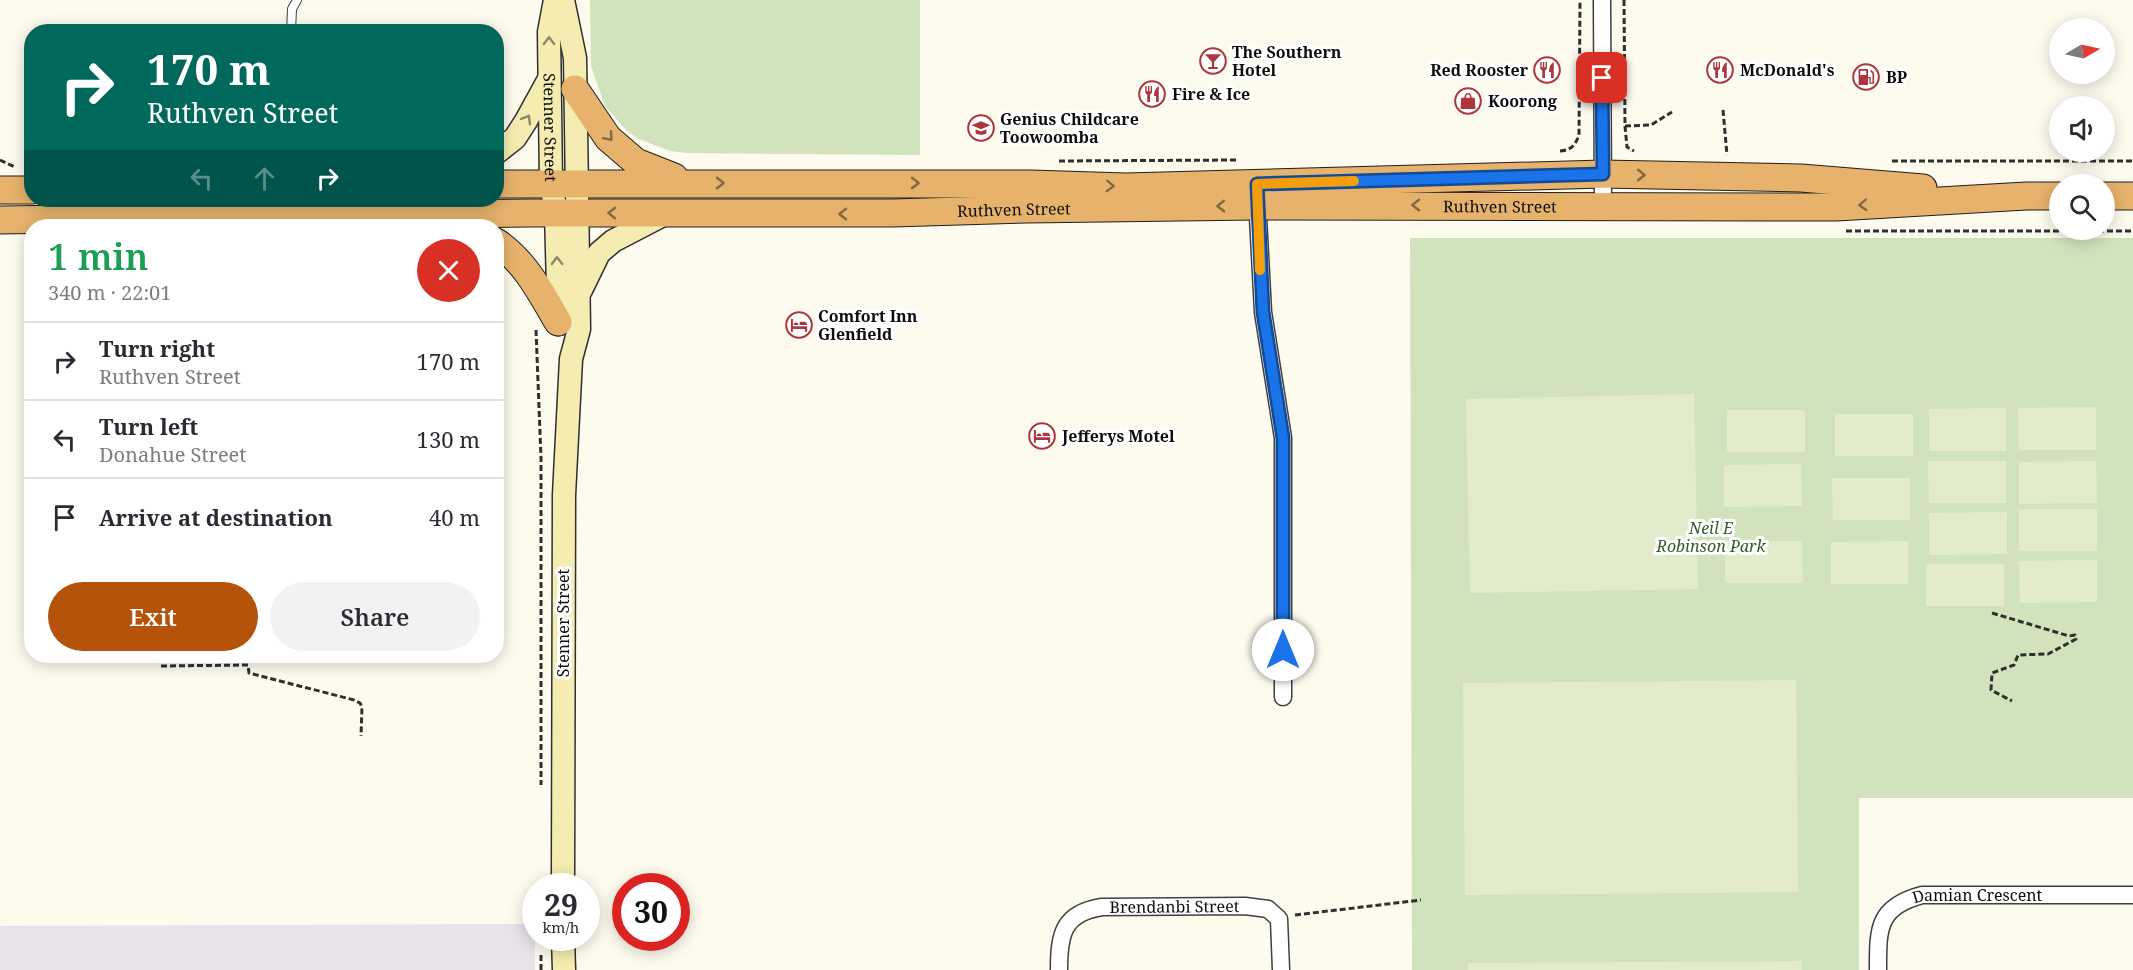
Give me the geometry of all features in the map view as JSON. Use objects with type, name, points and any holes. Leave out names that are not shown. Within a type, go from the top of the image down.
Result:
[{"type":"highway","points":[[575,89],[608,138],[636,162],[687,183]]},
{"type":"highway","name":"Ruthven Street","points":[[487,219],[567,213],[893,213],[1028,209],[1603,174],[1801,178],[2026,196]]},
{"type":"highway","points":[[0,190],[24,181]]},
{"type":"highway","name":"Ruthven Street","points":[[504,184],[1031,184],[1257,195],[1603,206],[1836,207],[2049,196]]},
{"type":"highway","points":[[2115,196],[2133,196]]},
{"type":"highway","name":"Ruthven Street","points":[[0,220],[24,220]]},
{"type":"highway","points":[[504,248],[531,277],[547,323]]},
{"type":"main road","name":"Stenner Street","points":[[555,0],[549,32],[550,77],[578,296],[579,329],[570,359],[564,495],[563,873]]},
{"type":"main road","name":"Stenner Street","points":[[563,0],[575,58],[575,89],[564,183]]},
{"type":"main road","points":[[504,146],[514,138],[526,121],[550,77]]},
{"type":"main road","name":"Stenner Street","points":[[567,213],[547,323],[559,333],[570,359]]},
{"type":"main road","points":[[578,296],[600,253],[613,241],[665,214]]},
{"type":"main road","points":[[563,951],[564,970]]},
{"type":"street","points":[[1602,0],[1603,206]]},
{"type":"street","points":[[1257,195],[1263,312],[1283,438],[1283,697]]},
{"type":"street","name":"Damian Crescent","points":[[1878,970],[1879,931],[1884,916],[1907,898],[1922,894],[2133,895]]},
{"type":"street","name":"Brendanbi Street","points":[[1059,970],[1059,946],[1064,929],[1074,917],[1087,909],[1245,906],[1268,909],[1279,919]]},
{"type":"street","points":[[1279,919],[1281,970]]},
{"type":"lane","points":[[291,24],[292,9],[297,0]]},
{"type":"path","points":[[1558,151],[1569,150],[1575,145],[1579,135],[1580,0]]},
{"type":"path","points":[[1624,0],[1625,126],[1651,125],[1672,112]]},
{"type":"path","points":[[1723,110],[1727,157]]},
{"type":"path","points":[[0,160],[16,168],[24,175]]},
{"type":"path","points":[[1053,161],[1246,160]]},
{"type":"path","points":[[2026,162],[2133,161]]},
{"type":"path","points":[[541,792],[542,458],[539,357],[547,323]]},
{"type":"path","points":[[1992,613],[2069,636],[2075,635],[2076,639],[2048,654],[2018,656],[2014,665],[1992,674],[1991,690],[2012,701]]},
{"type":"path","points":[[161,666],[248,666],[249,673],[354,700],[362,707],[361,736]]},
{"type":"path","points":[[1279,919],[1300,914],[1421,900]]},
{"type":"shaded area","points":[[522,924],[522,951],[535,951],[535,970],[0,970],[0,926]]},
{"type":"green space","points":[[590,0],[920,0],[920,155],[687,153],[670,151],[639,139],[626,130],[605,106],[591,66]]},
{"type":"green space","name":"Neil E Robinson Park","points":[[1410,238],[2049,238],[2049,240],[2115,240],[2115,238],[2133,238],[2133,798],[1859,798],[1859,970],[1412,970]]},
{"type":"green space","points":[[1694,394],[1698,589],[1470,593],[1466,399]]},
{"type":"green space","points":[[2096,407],[2096,450],[2019,450],[2018,408]]},
{"type":"green space","points":[[2006,408],[2006,451],[1929,451],[1929,409]]},
{"type":"green space","points":[[1727,410],[1805,410],[1805,452],[1727,452]]},
{"type":"green space","points":[[1835,414],[1913,414],[1913,456],[1835,456]]},
{"type":"green space","points":[[1928,461],[2006,461],[2006,503],[1929,503]]},
{"type":"green space","points":[[2096,461],[2097,503],[2019,504],[2019,462]]},
{"type":"green space","points":[[1801,464],[1802,506],[1724,507],[1724,465]]},
{"type":"green space","points":[[1832,478],[1910,478],[1910,520],[1833,520]]},
{"type":"green space","points":[[2019,509],[2097,509],[2097,551],[2019,551]]},
{"type":"green space","points":[[2007,512],[2007,554],[1929,555],[1929,513]]},
{"type":"green space","points":[[1725,541],[1802,541],[1803,583],[1725,583]]},
{"type":"green space","points":[[1908,541],[1908,584],[1831,584],[1831,542]]},
{"type":"green space","points":[[2097,560],[2097,602],[2020,603],[2019,561]]},
{"type":"green space","points":[[1926,564],[2004,564],[2004,606],[1926,606]]},
{"type":"green space","points":[[1796,680],[1798,892],[1465,895],[1463,683]]},
{"type":"green space","points":[[1802,961],[1802,970],[1468,970],[1468,963]]},
{"type":"slow traffic","points":[[1260,270],[1257,184],[1354,181]]},
{"type":"place","name":"The Southern Hotel","points":[[1213,61]]},
{"type":"place","name":"Red Rooster","points":[[1547,70]]},
{"type":"place","name":"McDonald's","points":[[1720,70]]},
{"type":"place","name":"BP","points":[[1866,77]]},
{"type":"place","name":"Fire & Ice","points":[[1152,94]]},
{"type":"place","name":"Koorong","points":[[1468,101]]},
{"type":"place","name":"Genius Childcare Toowoomba","points":[[981,128]]},
{"type":"place","name":"Comfort Inn Glenfield","points":[[799,325]]},
{"type":"place","name":"Jefferys Motel","points":[[1042,436]]},
{"type":"route","points":[[1283,650],[1283,438],[1263,312],[1257,184],[1603,174],[1602,78]]}]
